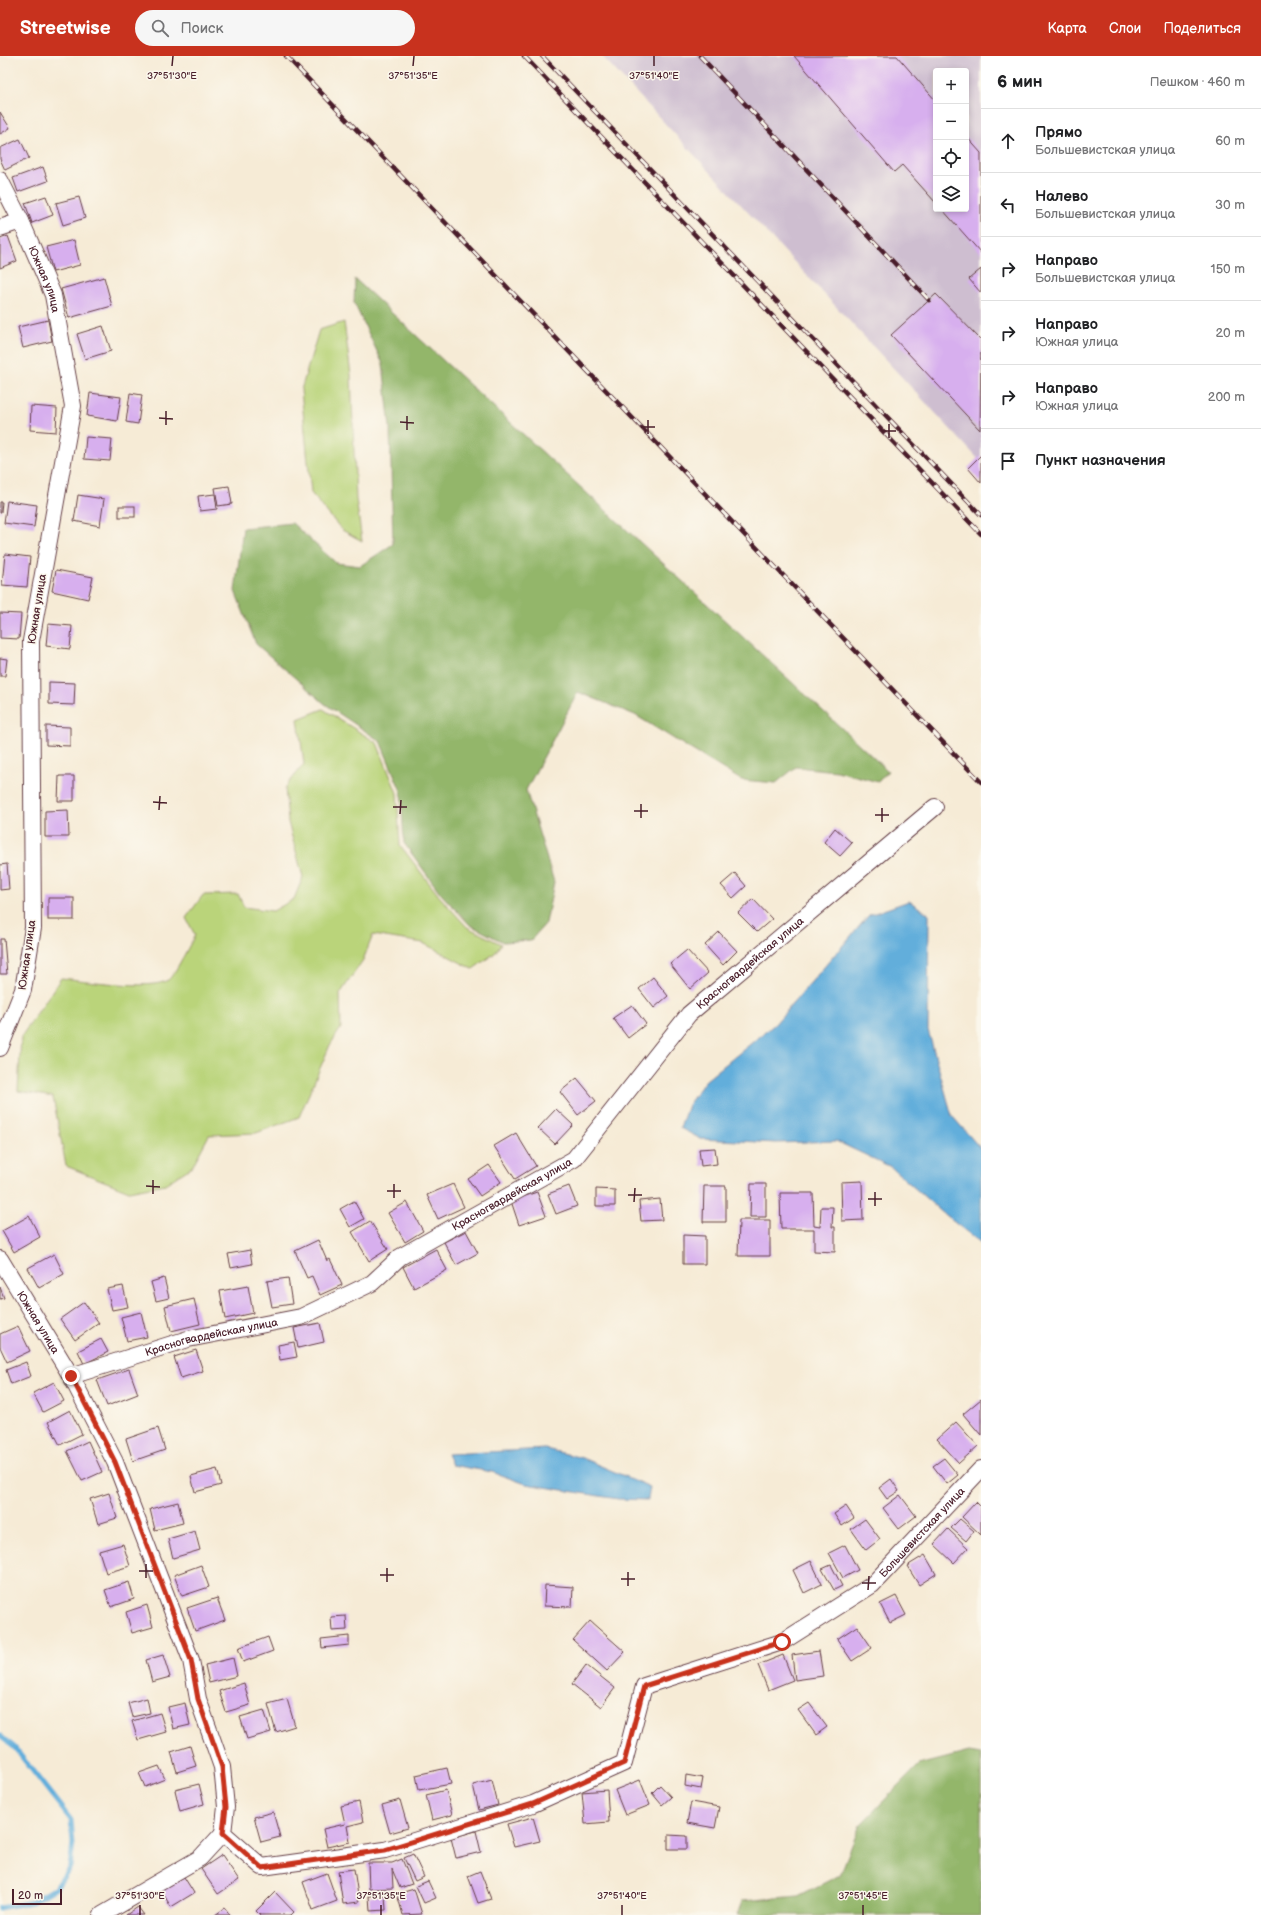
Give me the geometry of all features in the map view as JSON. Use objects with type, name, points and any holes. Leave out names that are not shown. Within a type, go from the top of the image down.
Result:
[{"type":"street","name":"Южная улица","points":[[0,180],[53,295],[73,406],[31,642],[33,928],[23,990],[0,1048]]},
{"type":"street","points":[[0,228],[20,221]]},
{"type":"street","name":"Красногвардейская улица","points":[[71,1376],[188,1339],[301,1317],[372,1283],[400,1257],[574,1159],[689,1014],[935,807]]},
{"type":"street","name":"Южная улица","points":[[0,1259],[71,1376],[115,1462],[191,1660],[198,1699],[222,1767],[226,1807],[223,1833]]},
{"type":"street","name":"Большевистская улица","points":[[223,1833],[262,1868],[385,1850],[533,1804],[624,1763],[644,1686],[782,1642],[872,1585],[981,1469]]},
{"type":"street","points":[[102,1915],[200,1858],[223,1833]]},
{"type":"shaded area","points":[[602,56],[981,56],[981,462]]},
{"type":"green space","points":[[355,279],[888,771],[878,782],[837,771],[796,767],[776,783],[741,780],[635,715],[578,692],[526,790],[554,882],[546,923],[531,940],[503,942],[470,925],[441,894],[404,843],[401,791],[380,741],[325,704],[256,644],[235,591],[243,528],[292,523],[336,563],[360,566],[393,544],[390,428],[383,364],[354,303]]},
{"type":"green space","points":[[344,322],[351,375],[356,499],[362,541],[342,530],[311,493],[301,390],[319,330]]},
{"type":"green space","points":[[323,709],[377,743],[397,793],[400,845],[439,896],[467,927],[501,944],[495,953],[473,969],[423,943],[373,935],[363,960],[340,994],[341,1028],[330,1045],[299,1117],[256,1133],[209,1135],[192,1167],[165,1184],[129,1191],[66,1166],[53,1097],[18,1091],[21,1037],[61,978],[132,985],[147,985],[168,980],[178,966],[195,935],[186,918],[203,895],[238,894],[244,907],[273,911],[294,899],[303,877],[288,822],[285,788],[304,764],[298,719]]},
{"type":"green space","points":[[969,1752],[981,1754],[981,1915],[737,1915],[742,1901],[798,1896],[840,1875],[860,1825],[919,1765]]},
{"type":"water","points":[[909,901],[929,914],[928,1030],[952,1116],[981,1149],[981,1243],[945,1215],[891,1167],[836,1141],[777,1143],[701,1139],[680,1128],[688,1105],[705,1081],[775,1024],[869,915]]},
{"type":"water","points":[[546,1449],[582,1458],[650,1487],[648,1500],[618,1499],[526,1484],[492,1472],[452,1465],[447,1454]]},
{"type":"building","points":[[794,56],[897,56],[933,98],[933,200],[902,165],[894,172]]},
{"type":"building","points":[[0,112],[10,128],[0,134]]},
{"type":"building","points":[[20,139],[29,158],[5,170],[0,159],[0,148]]},
{"type":"building","points":[[969,139],[981,153],[981,253],[945,212],[969,212]]},
{"type":"building","points":[[43,167],[48,181],[18,192],[13,178]]},
{"type":"building","points":[[46,196],[53,215],[32,223],[25,203]]},
{"type":"building","points":[[79,197],[85,218],[63,225],[56,203]]},
{"type":"building","points":[[8,236],[17,261],[0,268],[0,239]]},
{"type":"building","points":[[74,240],[80,265],[53,272],[46,247]]},
{"type":"building","points":[[981,269],[981,293],[969,279]]},
{"type":"building","points":[[104,277],[112,306],[69,318],[61,289]]},
{"type":"building","points":[[936,294],[981,340],[980,430],[891,335]]},
{"type":"building","points":[[48,320],[52,341],[23,348],[18,327]]},
{"type":"building","points":[[103,326],[111,351],[85,359],[77,334]]},
{"type":"building","points":[[90,393],[121,397],[117,421],[87,416]]},
{"type":"building","points":[[130,393],[142,395],[138,424],[126,422]]},
{"type":"building","points":[[31,406],[57,408],[56,432],[30,430]]},
{"type":"building","points":[[86,437],[112,439],[110,461],[84,459]]},
{"type":"building","points":[[981,455],[981,483],[968,468]]},
{"type":"building","points":[[229,486],[232,504],[218,506],[215,488]]},
{"type":"building","points":[[215,494],[217,509],[200,511],[198,496]]},
{"type":"building","points":[[78,495],[104,499],[100,526],[74,521]]},
{"type":"building","points":[[7,501],[37,505],[34,527],[4,523]]},
{"type":"building","points":[[0,502],[2,502],[1,513],[0,513]]},
{"type":"building","points":[[119,506],[135,506],[135,517],[119,517]]},
{"type":"building","points":[[5,554],[30,557],[27,587],[2,585]]},
{"type":"building","points":[[56,570],[93,577],[88,599],[52,591]]},
{"type":"building","points":[[0,613],[21,614],[19,639],[0,638]]},
{"type":"building","points":[[48,624],[72,626],[70,649],[46,646]]},
{"type":"building","points":[[0,658],[7,659],[5,676],[0,676]]},
{"type":"building","points":[[49,682],[75,683],[74,705],[49,704]]},
{"type":"building","points":[[46,726],[70,727],[70,746],[46,745]]},
{"type":"building","points":[[59,776],[74,776],[74,801],[58,801]]},
{"type":"building","points":[[68,810],[69,837],[45,837],[45,811]]},
{"type":"building","points":[[835,828],[852,843],[840,856],[824,842]]},
{"type":"building","points":[[7,864],[9,889],[0,890],[0,865]]},
{"type":"building","points":[[735,873],[746,886],[733,898],[721,885]]},
{"type":"building","points":[[48,898],[74,898],[74,920],[48,920]]},
{"type":"building","points":[[753,899],[772,919],[757,932],[738,913]]},
{"type":"building","points":[[719,932],[737,951],[723,965],[705,945]]},
{"type":"building","points":[[0,939],[4,939],[7,974],[0,974]]},
{"type":"building","points":[[687,950],[708,973],[690,989],[670,964]]},
{"type":"building","points":[[653,977],[668,996],[654,1008],[639,989]]},
{"type":"building","points":[[632,1005],[646,1024],[628,1038],[613,1018]]},
{"type":"building","points":[[577,1078],[596,1101],[578,1115],[560,1092]]},
{"type":"building","points":[[556,1109],[573,1125],[555,1144],[538,1128]]},
{"type":"building","points":[[516,1133],[536,1166],[515,1179],[494,1146]]},
{"type":"building","points":[[715,1148],[717,1164],[701,1166],[699,1149]]},
{"type":"building","points":[[489,1165],[501,1182],[480,1196],[468,1179]]},
{"type":"building","points":[[862,1181],[863,1220],[842,1221],[841,1182]]},
{"type":"building","points":[[453,1184],[464,1207],[438,1219],[427,1195]]},
{"type":"building","points":[[751,1184],[766,1184],[766,1217],[750,1217]]},
{"type":"building","points":[[569,1186],[577,1206],[556,1214],[548,1194]]},
{"type":"building","points":[[704,1186],[726,1186],[726,1222],[703,1222]]},
{"type":"building","points":[[596,1189],[615,1190],[615,1206],[596,1206]]},
{"type":"building","points":[[537,1192],[546,1216],[519,1225],[511,1201]]},
{"type":"building","points":[[780,1193],[813,1193],[814,1226],[820,1227],[821,1207],[833,1207],[832,1227],[835,1227],[835,1252],[814,1251],[814,1229],[781,1229]]},
{"type":"building","points":[[660,1199],[662,1220],[641,1221],[639,1201]]},
{"type":"building","points":[[354,1201],[364,1219],[350,1227],[340,1209]]},
{"type":"building","points":[[407,1202],[423,1231],[405,1242],[388,1213]]},
{"type":"building","points":[[29,1216],[40,1237],[14,1252],[2,1231]]},
{"type":"building","points":[[739,1220],[770,1220],[770,1256],[738,1256]]},
{"type":"building","points":[[370,1221],[388,1249],[369,1261],[352,1232]]},
{"type":"building","points":[[466,1231],[478,1253],[456,1265],[444,1242]]},
{"type":"building","points":[[683,1235],[705,1236],[705,1264],[683,1264]]},
{"type":"building","points":[[318,1240],[327,1261],[330,1259],[342,1285],[320,1295],[312,1276],[307,1278],[295,1251]]},
{"type":"building","points":[[436,1249],[447,1270],[414,1288],[403,1267]]},
{"type":"building","points":[[250,1250],[252,1264],[231,1268],[228,1254]]},
{"type":"building","points":[[54,1254],[64,1274],[39,1288],[28,1268]]},
{"type":"building","points":[[164,1278],[169,1298],[156,1301],[151,1282]]},
{"type":"building","points":[[288,1278],[292,1304],[272,1307],[267,1281]]},
{"type":"building","points":[[123,1286],[128,1307],[112,1310],[107,1289]]},
{"type":"building","points":[[248,1286],[253,1313],[225,1319],[220,1291]]},
{"type":"building","points":[[0,1287],[4,1298],[0,1299]]},
{"type":"building","points":[[194,1299],[200,1324],[171,1331],[165,1306]]},
{"type":"building","points":[[84,1302],[99,1323],[75,1340],[60,1319]]},
{"type":"building","points":[[141,1312],[147,1337],[127,1341],[121,1317]]},
{"type":"building","points":[[320,1323],[324,1342],[298,1348],[294,1328]]},
{"type":"building","points":[[18,1326],[30,1351],[7,1362],[0,1347],[0,1334]]},
{"type":"building","points":[[101,1339],[108,1352],[84,1364],[78,1351]]},
{"type":"building","points":[[294,1342],[297,1357],[280,1360],[278,1345]]},
{"type":"building","points":[[196,1350],[203,1371],[181,1378],[174,1357]]},
{"type":"building","points":[[26,1362],[31,1376],[11,1384],[6,1370]]},
{"type":"building","points":[[129,1369],[138,1394],[107,1406],[97,1380]]},
{"type":"building","points":[[54,1382],[64,1401],[43,1412],[33,1393]]},
{"type":"building","points":[[981,1399],[981,1435],[963,1414]]},
{"type":"building","points":[[70,1410],[82,1434],[60,1445],[48,1422]]},
{"type":"building","points":[[956,1422],[978,1446],[959,1463],[937,1439]]},
{"type":"building","points":[[158,1428],[165,1450],[133,1461],[126,1439]]},
{"type":"building","points":[[88,1441],[102,1472],[82,1481],[67,1451]]},
{"type":"building","points":[[944,1458],[958,1475],[947,1484],[933,1466]]},
{"type":"building","points":[[217,1469],[221,1485],[195,1492],[191,1476]]},
{"type":"building","points":[[891,1479],[899,1491],[887,1499],[879,1488]]},
{"type":"building","points":[[109,1493],[117,1518],[98,1524],[90,1499]]},
{"type":"building","points":[[900,1495],[916,1516],[899,1529],[883,1508]]},
{"type":"building","points":[[178,1502],[183,1523],[155,1530],[150,1509]]},
{"type":"building","points":[[976,1502],[981,1507],[981,1535],[962,1517]]},
{"type":"building","points":[[846,1506],[854,1518],[842,1526],[834,1514]]},
{"type":"building","points":[[865,1519],[880,1539],[866,1550],[851,1529]]},
{"type":"building","points":[[960,1519],[974,1531],[966,1541],[951,1528]]},
{"type":"building","points":[[948,1529],[968,1548],[954,1563],[934,1544]]},
{"type":"building","points":[[195,1531],[200,1550],[173,1558],[168,1539]]},
{"type":"building","points":[[123,1544],[130,1566],[106,1573],[99,1551]]},
{"type":"building","points":[[845,1545],[858,1570],[843,1578],[829,1553]]},
{"type":"building","points":[[925,1555],[936,1574],[919,1585],[907,1566]]},
{"type":"building","points":[[811,1561],[822,1584],[804,1593],[793,1570]]},
{"type":"building","points":[[201,1565],[209,1587],[182,1596],[174,1575]]},
{"type":"building","points":[[831,1565],[842,1586],[834,1590],[822,1569]]},
{"type":"building","points":[[129,1582],[134,1599],[111,1607],[105,1590]]},
{"type":"building","points":[[545,1585],[573,1587],[572,1607],[544,1606]]},
{"type":"building","points":[[896,1596],[906,1615],[890,1623],[880,1604]]},
{"type":"building","points":[[217,1598],[225,1620],[195,1631],[187,1608]]},
{"type":"building","points":[[147,1605],[153,1627],[132,1633],[126,1612]]},
{"type":"building","points":[[346,1616],[347,1630],[332,1631],[331,1617]]},
{"type":"building","points":[[590,1621],[625,1652],[607,1671],[573,1640]]},
{"type":"building","points":[[857,1626],[872,1648],[852,1661],[837,1639]]},
{"type":"building","points":[[349,1636],[349,1645],[322,1648],[321,1639]]},
{"type":"building","points":[[268,1637],[273,1651],[243,1662],[238,1648]]},
{"type":"building","points":[[819,1651],[823,1676],[795,1680],[792,1655]]},
{"type":"building","points":[[163,1655],[170,1677],[152,1682],[146,1660]]},
{"type":"building","points":[[783,1655],[793,1680],[768,1690],[758,1665]]},
{"type":"building","points":[[233,1658],[237,1676],[209,1683],[205,1665]]},
{"type":"building","points":[[586,1665],[615,1688],[601,1707],[572,1684]]},
{"type":"building","points":[[244,1683],[250,1705],[226,1712],[219,1691]]},
{"type":"building","points":[[147,1698],[150,1713],[132,1717],[128,1703]]},
{"type":"building","points":[[287,1699],[295,1726],[276,1732],[268,1704]]},
{"type":"building","points":[[185,1703],[190,1725],[173,1729],[168,1707]]},
{"type":"building","points":[[809,1703],[827,1727],[816,1735],[798,1710]]},
{"type":"building","points":[[264,1710],[271,1732],[247,1739],[240,1717]]},
{"type":"building","points":[[160,1713],[166,1732],[138,1740],[132,1721]]},
{"type":"building","points":[[190,1746],[196,1766],[177,1772],[171,1752]]},
{"type":"building","points":[[159,1766],[165,1779],[145,1787],[139,1773]]},
{"type":"building","points":[[447,1768],[451,1784],[419,1790],[416,1775]]},
{"type":"building","points":[[686,1775],[703,1778],[701,1789],[685,1786]]},
{"type":"building","points":[[492,1780],[498,1805],[479,1810],[473,1785]]},
{"type":"building","points":[[640,1780],[650,1805],[625,1815],[615,1790]]},
{"type":"building","points":[[199,1784],[204,1804],[180,1811],[175,1790]]},
{"type":"building","points":[[660,1785],[671,1797],[662,1805],[652,1793]]},
{"type":"building","points":[[446,1790],[452,1815],[432,1820],[426,1795]]},
{"type":"building","points":[[607,1790],[609,1822],[585,1824],[582,1792]]},
{"type":"building","points":[[400,1800],[408,1828],[390,1833],[382,1805]]},
{"type":"building","points":[[359,1802],[363,1822],[347,1826],[350,1842],[327,1847],[323,1829],[345,1824],[341,1806]]},
{"type":"building","points":[[691,1802],[719,1807],[715,1828],[687,1823]]},
{"type":"building","points":[[273,1812],[280,1837],[261,1842],[254,1817]]},
{"type":"building","points":[[533,1817],[540,1841],[514,1847],[507,1824]]},
{"type":"building","points":[[476,1831],[481,1852],[456,1858],[451,1838]]},
{"type":"building","points":[[668,1835],[687,1836],[687,1849],[668,1849]]},
{"type":"building","points":[[413,1854],[424,1877],[415,1881],[404,1858]]},
{"type":"building","points":[[222,1855],[239,1880],[218,1894],[201,1869]]},
{"type":"building","points":[[402,1859],[412,1884],[400,1888],[392,1869],[393,1888],[369,1889],[368,1863],[392,1863]]},
{"type":"building","points":[[354,1869],[359,1902],[343,1904],[338,1871]]},
{"type":"building","points":[[480,1871],[491,1899],[478,1903],[468,1876]]},
{"type":"building","points":[[327,1873],[337,1901],[313,1910],[303,1882]]},
{"type":"building","points":[[184,1877],[194,1893],[171,1907],[161,1890]]},
{"type":"building","points":[[428,1881],[436,1898],[424,1903],[416,1886]]},
{"type":"building","points":[[414,1889],[422,1914],[403,1915],[397,1894]]},
{"type":"building","points":[[275,1892],[294,1912],[291,1915],[260,1915],[256,1911]]},
{"type":"building","points":[[385,1895],[386,1910],[370,1911],[369,1896]]},
{"type":"building","points":[[138,1907],[144,1915],[126,1915]]},
{"type":"building","points":[[225,1908],[230,1915],[215,1915]]},
{"type":"waterway","points":[[0,1736],[14,1747],[71,1820],[73,1843],[70,1867],[56,1888],[32,1902],[0,1908]]},
{"type":"railway","points":[[286,56],[981,782]]},
{"type":"railway","points":[[524,56],[981,534]]},
{"type":"railway","points":[[542,56],[981,515]]},
{"type":"railway","points":[[700,56],[929,300]]},
{"type":"route","points":[[71,1376],[115,1462],[191,1660],[198,1699],[222,1767],[226,1807],[223,1833],[262,1868],[322,1858],[385,1850],[533,1804],[624,1763],[644,1686],[782,1642]]}]
